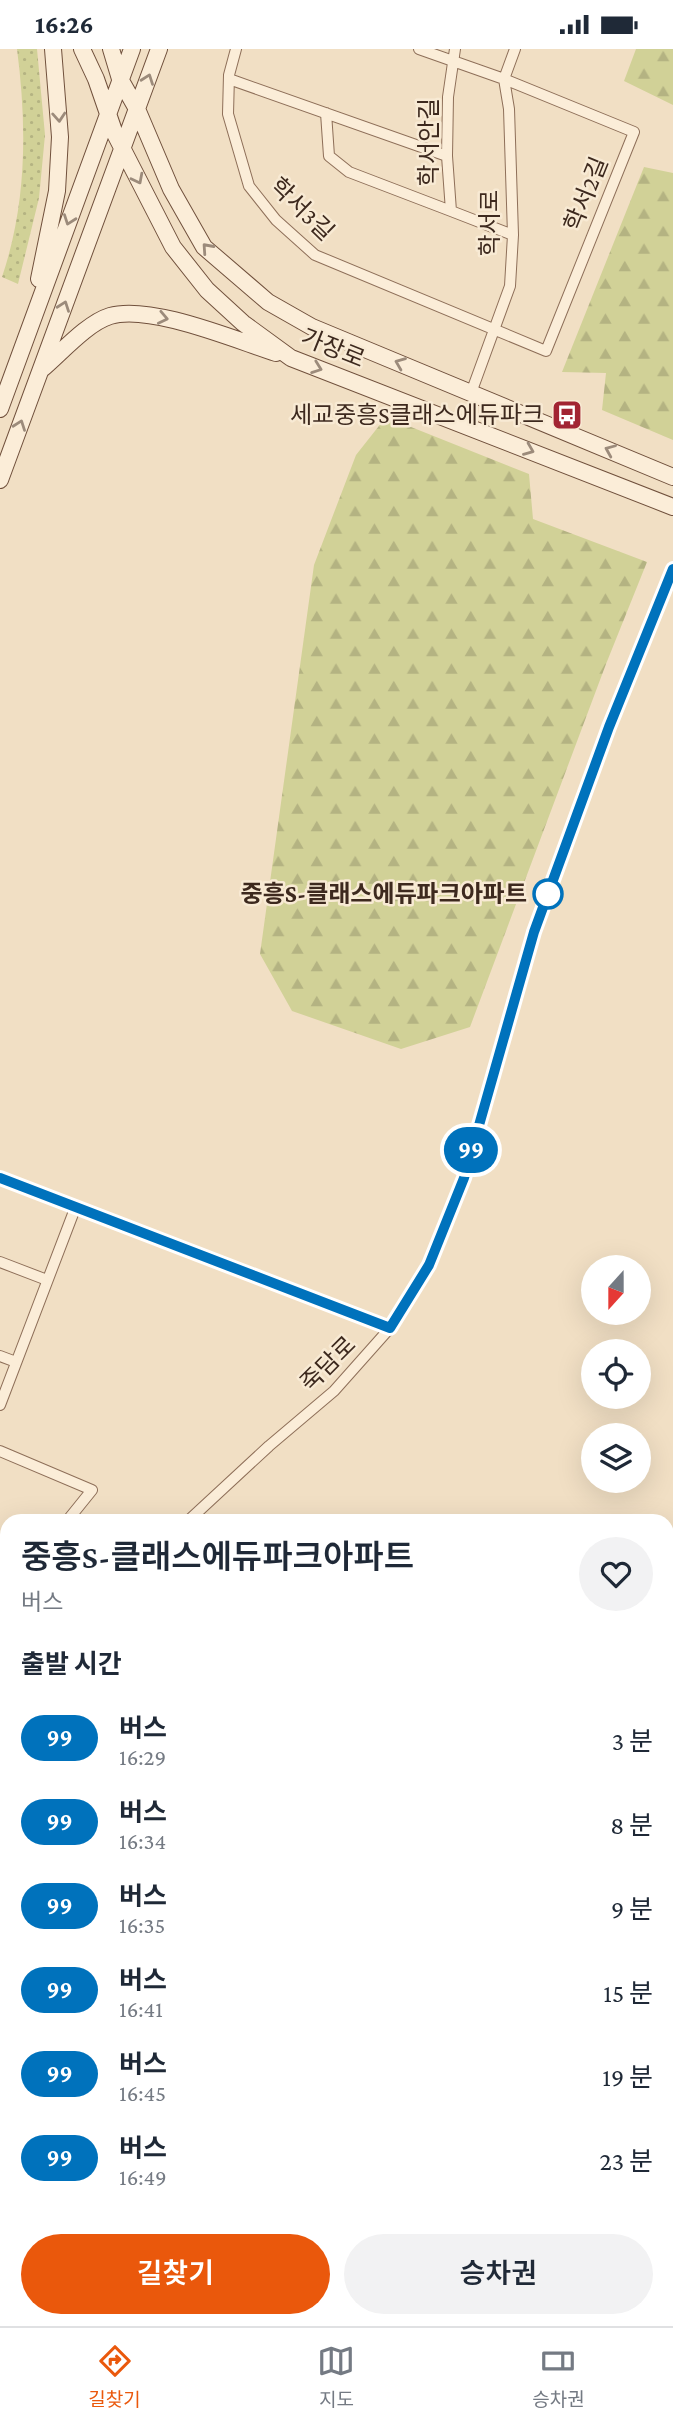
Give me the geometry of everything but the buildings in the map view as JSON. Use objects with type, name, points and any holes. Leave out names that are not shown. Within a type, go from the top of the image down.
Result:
[{"type":"main road","points":[[29,328],[57,191],[60,137],[53,49]]},
{"type":"main road","name":"가장로","points":[[82,49],[122,148],[173,247],[207,290],[234,315],[291,358],[673,507]]},
{"type":"main road","name":"가장로","points":[[110,49],[171,189],[194,231],[204,247],[268,302],[312,327],[673,477]]},
{"type":"main road","points":[[0,409],[132,49]]},
{"type":"main road","points":[[0,480],[159,49]]},
{"type":"main road","points":[[41,370],[92,325],[110,316],[133,313],[168,319],[291,358]]},
{"type":"street","name":"학서3길","points":[[236,49],[229,79],[228,114],[248,185],[276,220],[315,255],[496,330]]},
{"type":"street","points":[[419,49],[455,55],[504,79]]},
{"type":"street","name":"학서로","points":[[471,393],[510,286],[513,235],[509,109],[504,79],[515,49]]},
{"type":"street","name":"학서안길","points":[[455,55],[448,97],[447,156],[451,211],[513,235]]},
{"type":"street","points":[[229,79],[447,156]]},
{"type":"street","name":"학서2길","points":[[496,330],[546,351],[634,132],[504,79]]},
{"type":"street","points":[[326,113],[329,156],[349,172],[451,211]]},
{"type":"street","name":"죽담로","points":[[196,1514],[334,1391],[390,1328],[429,1265],[464,1178],[534,932],[609,727],[673,569]]},
{"type":"street","points":[[0,1178],[390,1328]]},
{"type":"street","points":[[0,1405],[76,1206]]},
{"type":"street","points":[[0,1262],[47,1280]]},
{"type":"street","points":[[0,1356],[16,1362]]},
{"type":"street","points":[[0,1451],[92,1490],[73,1514]]},
{"type":"green space","points":[[17,49],[37,49],[45,135],[39,198],[18,284],[2,277],[16,221],[23,164]]},
{"type":"green space","points":[[636,49],[673,49],[673,105],[624,81]]},
{"type":"green space","points":[[644,167],[673,173],[673,440],[602,410],[606,373],[562,372]]},
{"type":"green space","points":[[386,417],[529,474],[533,519],[647,562],[470,1027],[401,1049],[292,1011],[260,954],[314,565],[356,455]]},
{"type":"bus line","name":"99","points":[[0,1178],[390,1328],[429,1265],[464,1178],[534,932],[609,727],[673,569]]},
{"type":"place","name":"세교중흥S클래스에듀파크","points":[[567,415]]},
{"type":"place","name":"중흥S-클래스에듀파크아파트","points":[[548,894]]}]
